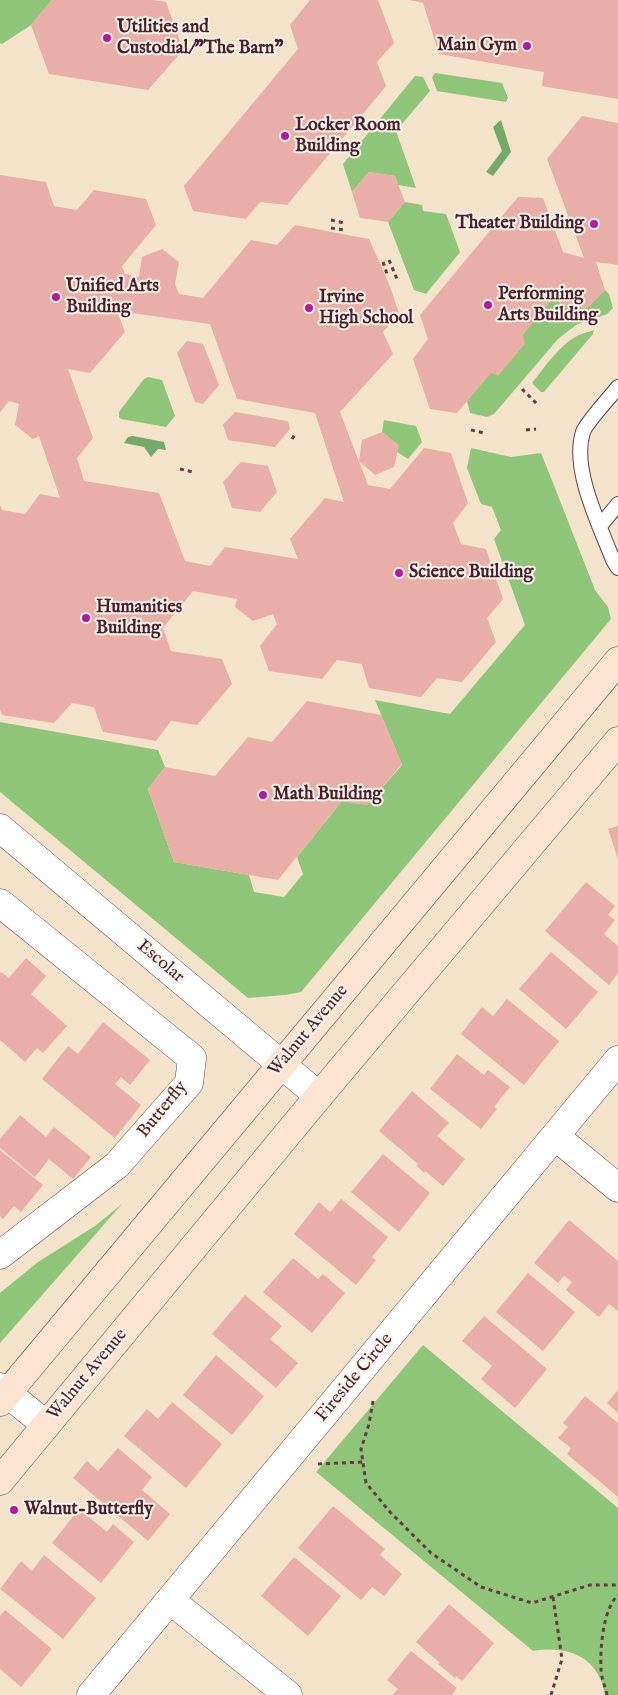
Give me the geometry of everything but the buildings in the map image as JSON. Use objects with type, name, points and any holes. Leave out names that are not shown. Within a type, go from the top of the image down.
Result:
[{"type":"main road","name":"Walnut Avenue","points":[[3,1394],[282,1064],[618,661]]},
{"type":"main road","name":"Walnut Avenue","points":[[0,1481],[618,741]]},
{"type":"street","name":"Escolar","points":[[0,828],[320,1096]]},
{"type":"street","name":"Butterfly","points":[[0,903],[192,1058],[189,1083],[117,1165],[0,1255]]},
{"type":"street","name":"Fireside Circle","points":[[91,1695],[618,1060]]},
{"type":"street","points":[[556,1136],[618,1188]]},
{"type":"street","points":[[3,1394],[46,1425]]},
{"type":"street","points":[[170,1600],[288,1695]]},
{"type":"lane","points":[[618,387],[583,431],[579,458],[585,484],[618,568]]},
{"type":"lane","points":[[600,526],[618,504]]},
{"type":"path","points":[[331,220],[344,223]]},
{"type":"path","points":[[331,228],[344,230]]},
{"type":"path","points":[[389,260],[397,279]]},
{"type":"path","points":[[383,262],[388,277]]},
{"type":"path","points":[[522,389],[536,404]]},
{"type":"path","points":[[526,430],[536,429]]},
{"type":"path","points":[[471,430],[484,433]]},
{"type":"path","points":[[292,439],[296,433]]},
{"type":"path","points":[[180,469],[193,472]]},
{"type":"path","points":[[374,1395],[370,1424],[361,1450],[366,1483],[390,1512],[432,1553],[482,1587],[532,1603],[590,1585],[618,1585]]},
{"type":"path","points":[[607,1695],[601,1670],[601,1639],[612,1601],[618,1595]]},
{"type":"path","points":[[551,1695],[562,1660],[553,1597]]},
{"type":"green space","points":[[0,0],[52,0],[31,25],[2,44],[0,43]]},
{"type":"green space","points":[[435,73],[502,83],[508,98],[506,102],[437,91],[432,77]]},
{"type":"green space","points":[[415,76],[423,77],[430,91],[396,131],[416,188],[398,185],[395,176],[369,172],[352,192],[343,164]]},
{"type":"green space","points":[[501,120],[511,152],[493,176],[486,172],[502,151],[493,127]]},
{"type":"green space","points":[[405,202],[422,205],[423,211],[446,214],[460,252],[426,294],[414,290],[388,222]]},
{"type":"green space","points":[[605,290],[609,294],[613,308],[607,314],[576,325],[558,339],[494,414],[487,417],[470,413],[467,401],[556,294],[560,305],[587,308]]},
{"type":"green space","points":[[594,330],[593,334],[544,392],[541,392],[532,383],[553,356],[566,344],[581,334]]},
{"type":"green space","points":[[148,377],[162,380],[175,416],[166,427],[121,419],[119,417],[119,412],[144,379]]},
{"type":"green space","points":[[384,420],[416,426],[422,442],[408,459],[397,452],[398,445],[382,432]]},
{"type":"green space","points":[[133,436],[164,442],[166,450],[158,449],[151,457],[144,447],[124,443],[128,437]]},
{"type":"green space","points":[[471,448],[511,457],[541,453],[595,590],[608,607],[611,619],[301,992],[248,998],[0,792],[0,722],[158,750],[165,767],[148,789],[174,862],[249,875],[254,892],[284,897],[303,874],[297,857],[342,801],[367,805],[402,765],[375,700],[450,714],[525,625],[494,539],[501,530],[492,507],[481,504],[467,468]]},
{"type":"green space","points":[[122,1204],[0,1343],[0,1293],[38,1262],[95,1226]]},
{"type":"green space","points":[[423,1345],[618,1508],[618,1695],[605,1695],[602,1682],[596,1671],[580,1656],[558,1650],[533,1651],[316,1472]]},
{"type":"place","name":"Utilities and Custodial/\"The Barn\"","points":[[107,38]]},
{"type":"place","name":"Main Gym","points":[[527,46]]},
{"type":"place","name":"Locker Room Building","points":[[285,136]]},
{"type":"place","name":"Theater Building","points":[[594,224]]},
{"type":"place","name":"Unified Arts Building","points":[[56,297]]},
{"type":"place","name":"Performing Arts Building","points":[[488,305]]},
{"type":"place","name":"Irvine High School","points":[[309,308]]},
{"type":"place","name":"Science Building","points":[[399,573]]},
{"type":"place","name":"Humanities Building","points":[[86,618]]},
{"type":"place","name":"Math Building","points":[[263,795]]},
{"type":"place","name":"Walnut-Butterfly","points":[[14,1510]]}]
